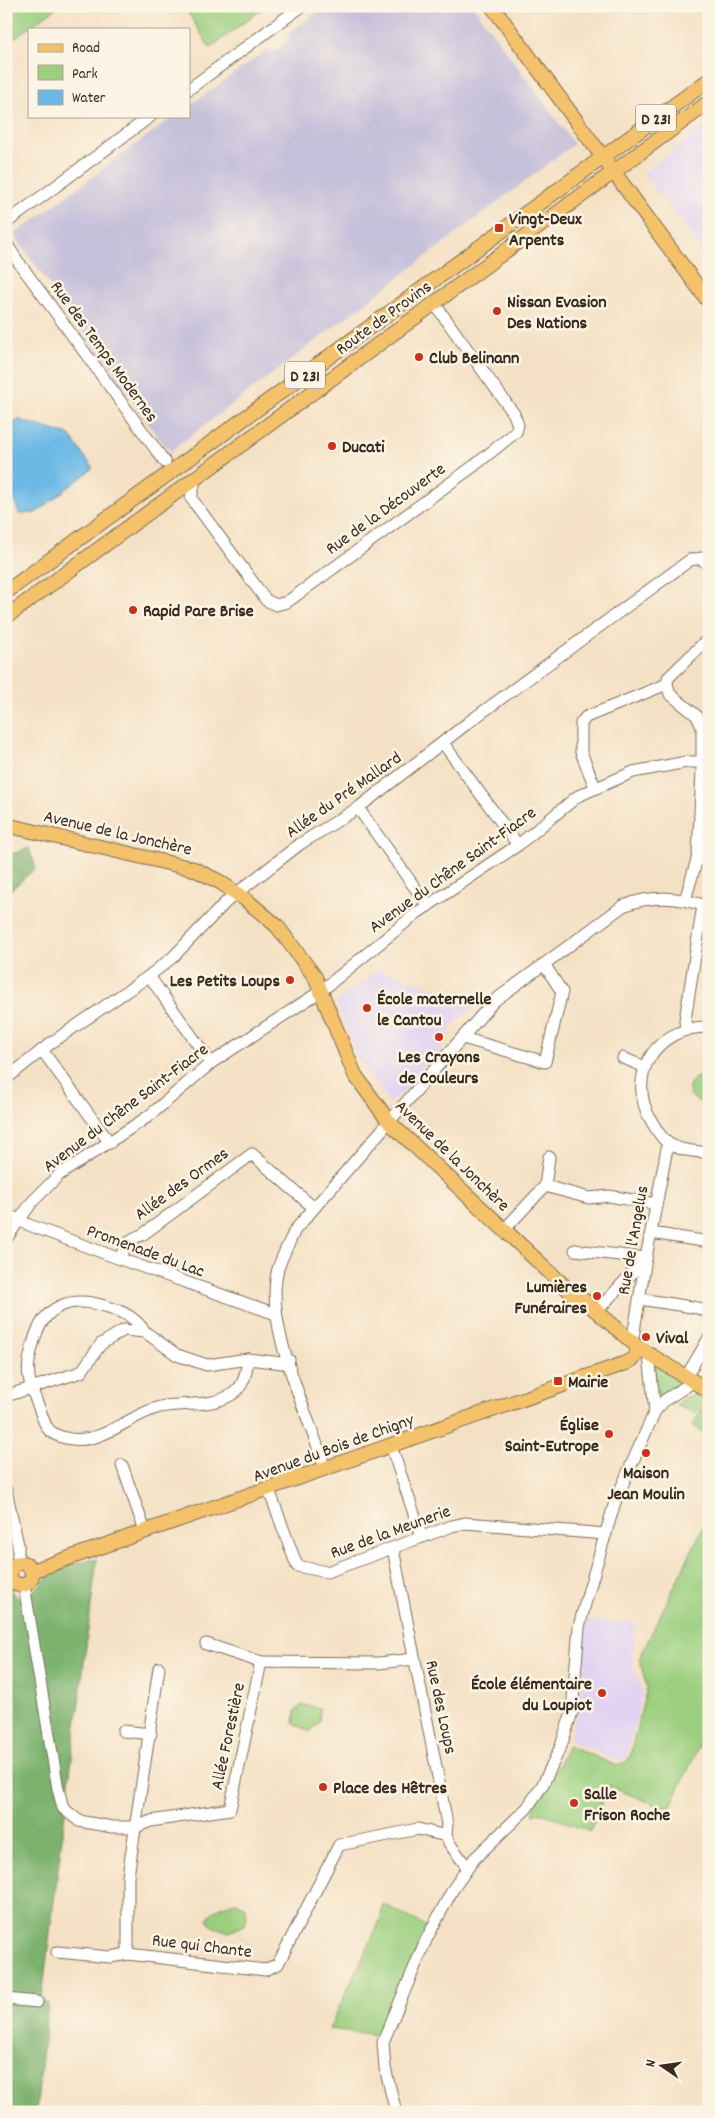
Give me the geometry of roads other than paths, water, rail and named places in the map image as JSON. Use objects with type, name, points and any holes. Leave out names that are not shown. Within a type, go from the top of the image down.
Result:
[{"type":"main road","points":[[492,6],[546,83],[609,164],[709,302]]},
{"type":"main road","name":"Route de Provins","points":[[6,617],[534,230],[709,80]]},
{"type":"main road","points":[[609,164],[709,89]]},
{"type":"main road","name":"Route de Provins","points":[[6,592],[609,164],[709,102]]},
{"type":"main road","name":"Avenue de la Jonchère","points":[[6,825],[194,869],[236,894],[277,926],[301,957],[322,991],[355,1076],[390,1122],[575,1296],[597,1311],[640,1349],[709,1391]]},
{"type":"main road","name":"Avenue du Bois de Chigny","points":[[32,1571],[269,1490],[626,1363],[634,1358],[640,1349]]},
{"type":"main road","points":[[27,1564],[32,1571],[31,1580],[24,1585],[14,1583],[11,1570],[27,1564]]},
{"type":"street","points":[[190,88],[302,6]]},
{"type":"street","points":[[6,222],[149,118]]},
{"type":"street","name":"Rue des Temps Modernes","points":[[6,243],[165,462]]},
{"type":"street","name":"Rue de la Découverte","points":[[191,498],[262,596],[270,603],[281,604],[287,602],[513,436],[518,425],[514,414],[434,303]]},
{"type":"street","points":[[159,482],[165,462],[187,462]]},
{"type":"street","points":[[170,496],[191,498],[196,476]]},
{"type":"street","name":"Allée du Pré Mallard","points":[[6,1079],[42,1050],[149,976],[173,957],[194,933],[236,894],[300,844],[358,808],[690,560],[702,558],[709,567]]},
{"type":"street","points":[[685,900],[698,856],[705,762],[702,727],[697,716],[670,694],[667,684],[668,678],[709,638]]},
{"type":"street","points":[[594,787],[581,752],[581,723],[586,718],[667,684]]},
{"type":"street","points":[[443,743],[518,845]]},
{"type":"street","name":"Avenue du Chêne Saint-Fiacre","points":[[6,1239],[32,1202],[59,1175],[110,1144],[149,1116],[212,1063],[322,991],[440,895],[518,845],[578,796],[594,787],[632,772],[659,766],[705,762]]},
{"type":"street","points":[[358,808],[428,906]]},
{"type":"street","points":[[325,1469],[288,1360],[276,1314],[278,1270],[296,1230],[314,1208],[494,1001],[624,906],[641,899],[685,900],[706,906],[686,1028]]},
{"type":"street","points":[[463,1038],[546,1062],[562,992],[544,964]]},
{"type":"street","points":[[149,976],[212,1063]]},
{"type":"street","points":[[709,1027],[686,1028],[667,1039],[653,1054],[645,1067],[641,1092],[645,1110],[658,1132],[668,1143],[685,1149],[709,1153]]},
{"type":"street","points":[[42,1050],[110,1144]]},
{"type":"street","points":[[622,1058],[645,1067]]},
{"type":"street","name":"Rue de l'Angelus","points":[[654,1411],[640,1349],[640,1299],[668,1143]]},
{"type":"street","name":"Allée des Ormes","points":[[120,1259],[126,1245],[133,1238],[142,1235],[252,1154],[314,1208]]},
{"type":"street","points":[[504,1230],[545,1186],[549,1157]]},
{"type":"street","points":[[545,1186],[589,1198],[609,1196],[656,1204]]},
{"type":"street","name":"Promenade du Lac","points":[[6,1214],[120,1259],[276,1314]]},
{"type":"street","points":[[651,1233],[709,1242]]},
{"type":"street","points":[[575,1250],[646,1258]]},
{"type":"street","points":[[597,1311],[646,1258]]},
{"type":"street","points":[[640,1299],[698,1308],[709,1313]]},
{"type":"street","points":[[248,1359],[246,1379],[234,1392],[219,1400],[158,1408],[93,1439],[77,1441],[60,1437],[47,1429],[31,1387],[29,1360],[36,1333],[46,1315],[65,1303],[92,1302],[118,1310],[140,1324],[145,1332],[177,1355],[192,1362],[207,1365],[248,1359],[282,1363],[288,1360]]},
{"type":"street","points":[[6,1396],[81,1372],[100,1344],[124,1330],[145,1332]]},
{"type":"street","points":[[396,2112],[384,2068],[383,2042],[434,1924],[467,1867],[527,1808],[543,1784],[561,1746],[572,1712],[579,1627],[616,1502],[654,1411],[690,1379],[709,1338]]},
{"type":"street","points":[[391,1446],[422,1537]]},
{"type":"street","points":[[122,1465],[145,1531]]},
{"type":"street","points":[[6,1490],[18,1545],[11,1570]]},
{"type":"street","name":"Rue de la Meunerie","points":[[269,1490],[297,1566],[327,1572],[465,1523],[606,1534]]},
{"type":"street","name":"Rue des Loups","points":[[393,1548],[429,1726],[447,1824],[446,1836]]},
{"type":"street","name":"Allée Forestière","points":[[24,1585],[58,1789],[63,1808],[79,1822],[112,1826],[136,1826],[151,1821],[230,1809],[261,1662],[379,1663],[414,1659]]},
{"type":"street","points":[[206,1644],[261,1662]]},
{"type":"street","name":"Rue qui Chante","points":[[159,1668],[151,1734],[128,1876],[128,1954],[265,1970],[278,1964],[340,1845],[418,1829],[446,1836]]},
{"type":"street","points":[[123,1730],[151,1734]]},
{"type":"street","points":[[446,1836],[467,1867]]},
{"type":"street","points":[[57,1952],[110,1957],[128,1954]]},
{"type":"street","points":[[6,1999],[36,2002]]},
{"type":"water","points":[[20,420],[69,435],[93,468],[36,513],[19,514],[6,477],[6,421]]},
{"type":"place","name":"Vingt-Deux Arpents","points":[[499,228]]},
{"type":"place","name":"Nissan Evasion Des Nations","points":[[497,311]]},
{"type":"place","name":"Club Belinann","points":[[419,357]]},
{"type":"place","name":"Ducati","points":[[332,446]]},
{"type":"place","name":"Rapid Pare Brise","points":[[133,610]]},
{"type":"place","name":"Les Petits Loups","points":[[290,980]]},
{"type":"place","name":"École maternelle le Cantou","points":[[367,1008]]},
{"type":"place","name":"Les Crayons de Couleurs","points":[[439,1037]]},
{"type":"place","name":"Lumières Funéraires","points":[[597,1296]]},
{"type":"place","name":"Vival","points":[[646,1337]]},
{"type":"place","name":"Mairie","points":[[558,1381]]},
{"type":"place","name":"Église Saint-Eutrope","points":[[609,1434]]},
{"type":"place","name":"Maison Jean Moulin","points":[[646,1453]]},
{"type":"place","name":"École élémentaire du Loupiot","points":[[602,1693]]},
{"type":"place","name":"Place des Hêtres","points":[[323,1787]]},
{"type":"place","name":"Salle Frison Roche","points":[[574,1803]]}]
